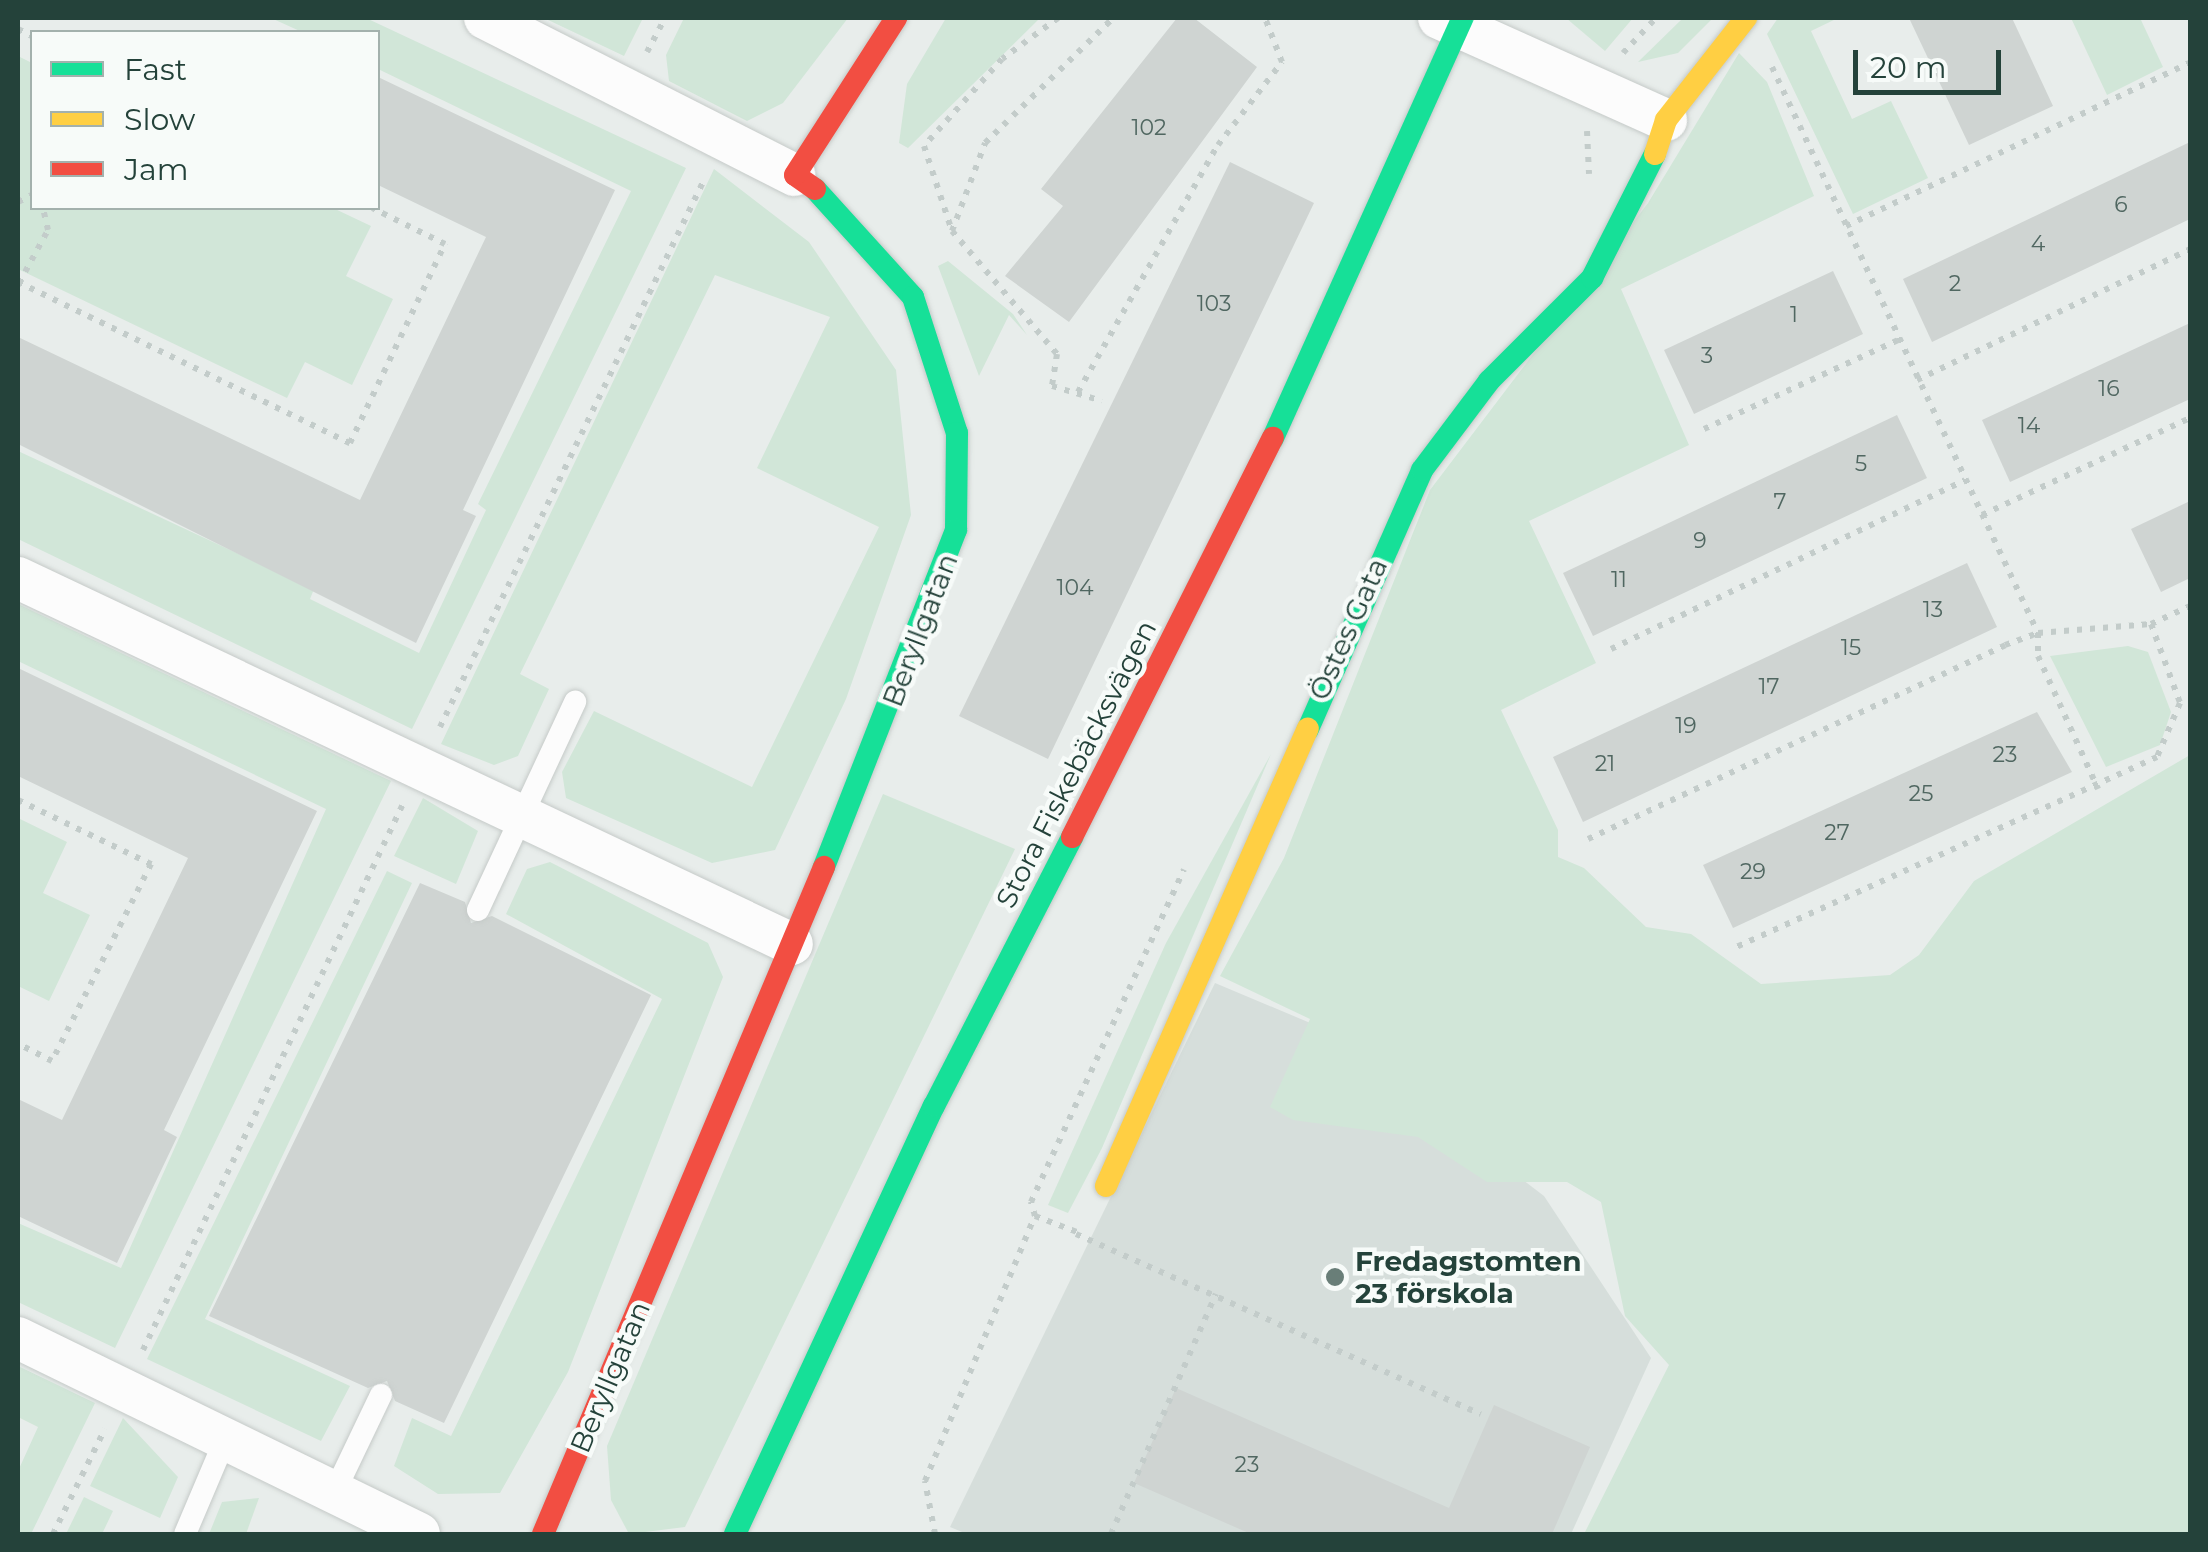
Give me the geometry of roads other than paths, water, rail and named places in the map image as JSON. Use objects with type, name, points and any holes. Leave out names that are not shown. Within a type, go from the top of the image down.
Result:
[{"type":"street","name":"Beryllgatan","points":[[485,18],[726,134],[794,175],[841,210],[913,297],[957,433],[956,530],[940,590],[543,1534]]},
{"type":"street","points":[[794,175],[896,18]]},
{"type":"street","name":"Östes Gata","points":[[1106,1186],[1422,470],[1489,382],[1600,266],[1666,120],[1746,18]]},
{"type":"street","points":[[1454,20],[1666,120]]},
{"type":"street","name":"Stora Fiskebäcksvägen","points":[[735,1534],[934,1106],[1237,518],[1454,20]]},
{"type":"street","points":[[18,578],[792,944]]},
{"type":"street","points":[[18,1338],[419,1534]]},
{"type":"lane","points":[[478,910],[575,702]]},
{"type":"lane","points":[[333,1495],[380,1395]]},
{"type":"lane","points":[[184,1534],[224,1442]]},
{"type":"place","name":"Fredagstomten 23 förskola","points":[[1335,1277]]}]
